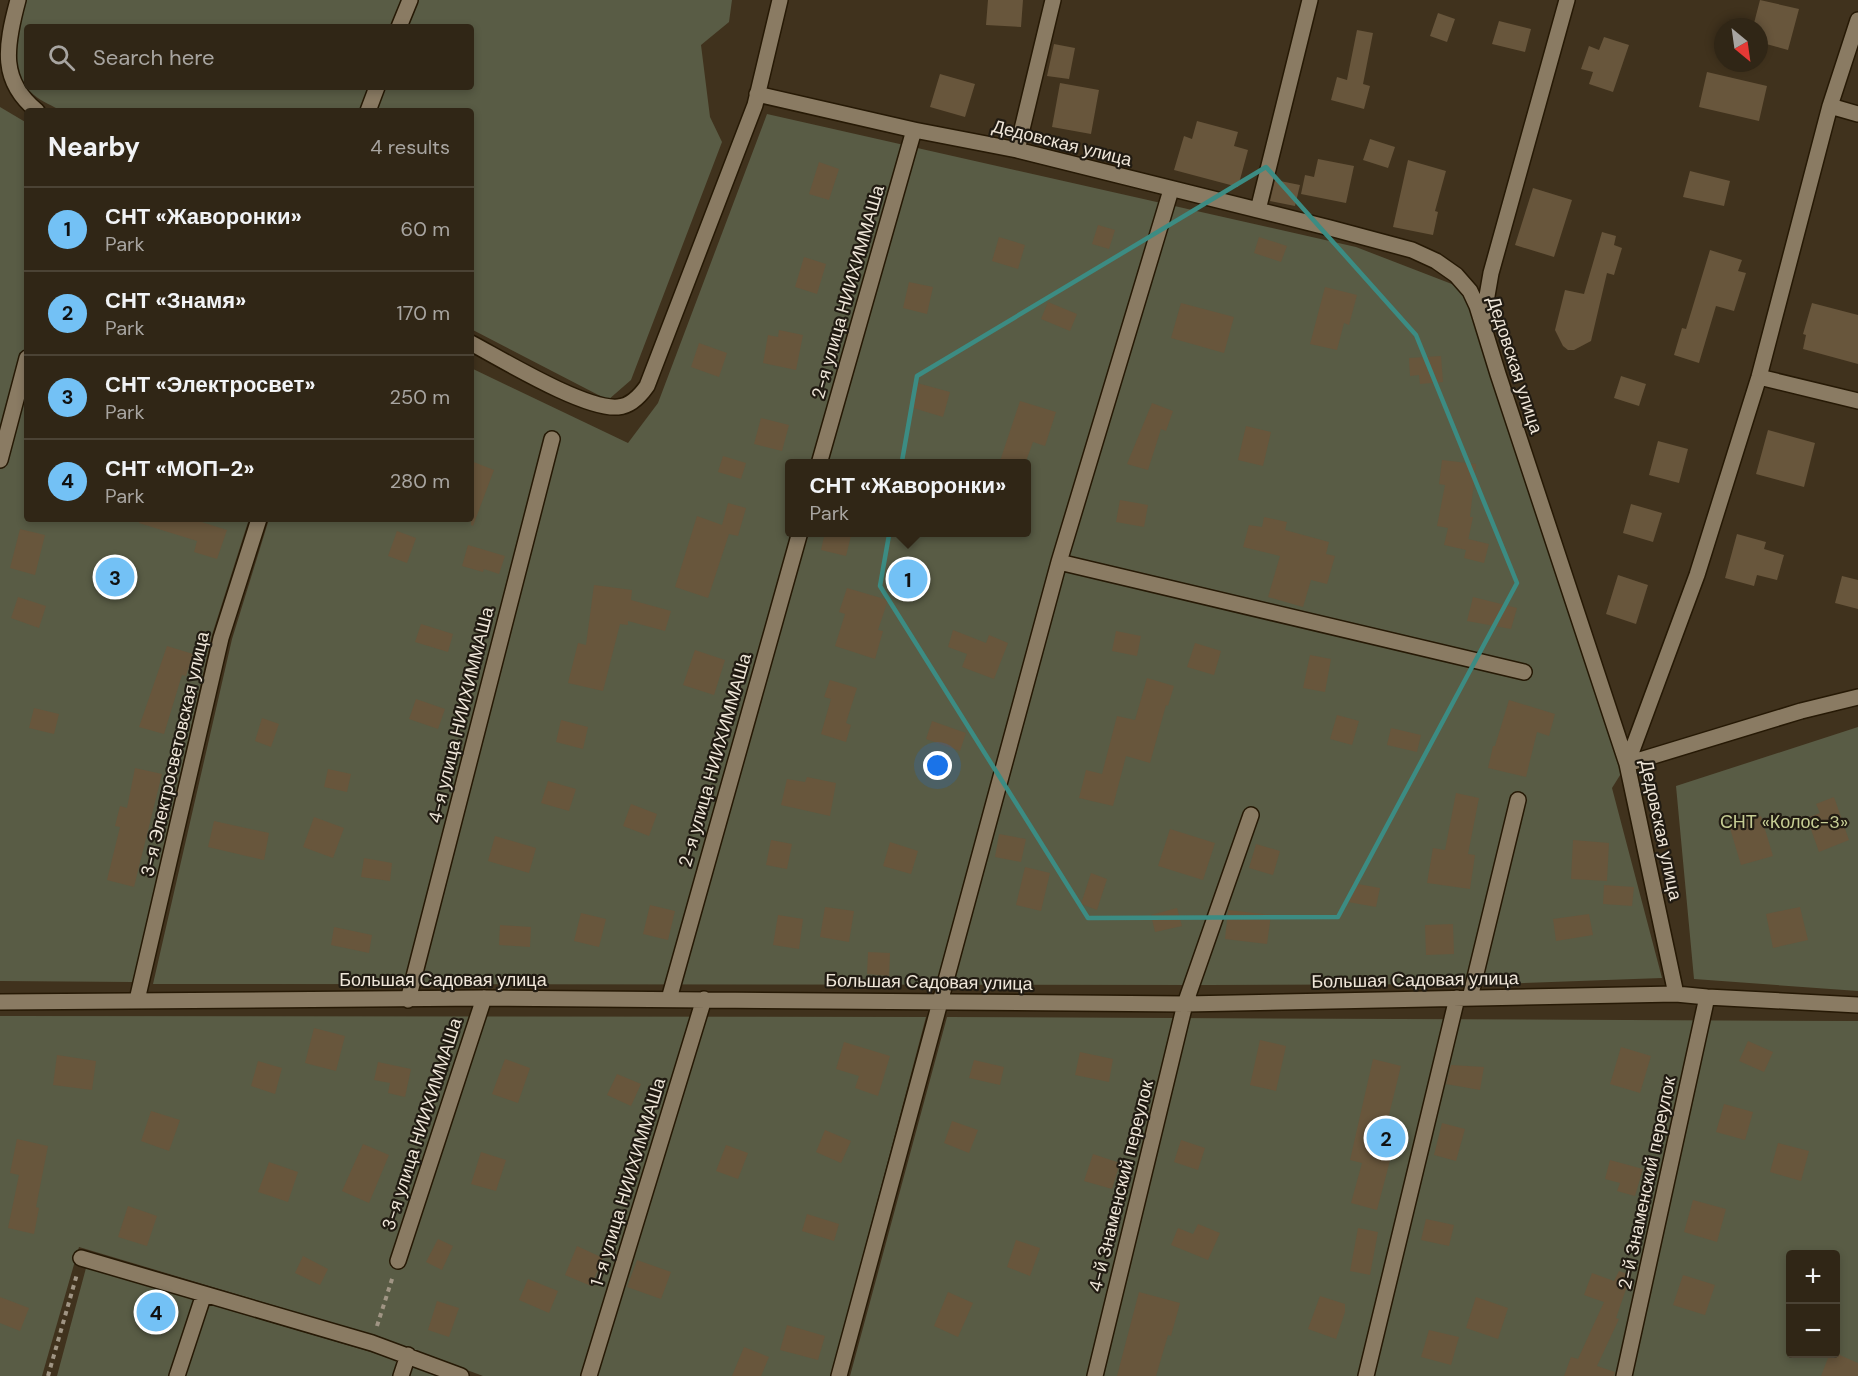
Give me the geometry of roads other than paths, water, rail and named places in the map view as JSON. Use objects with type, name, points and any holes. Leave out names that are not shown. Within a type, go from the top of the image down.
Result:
[{"type":"street","points":[[18,0],[3,56],[2,75],[13,94],[33,108]]},
{"type":"street","points":[[400,24],[410,0]]},
{"type":"street","points":[[474,345],[584,402],[618,407],[629,404],[640,397],[647,386],[755,105],[780,0]]},
{"type":"street","points":[[1017,150],[1053,0]]},
{"type":"street","points":[[1258,210],[1310,0]]},
{"type":"street","points":[[1482,321],[1491,273],[1567,0]]},
{"type":"street","points":[[1627,764],[1697,575],[1759,377],[1830,106],[1858,20]]},
{"type":"street","points":[[369,108],[376,90]]},
{"type":"street","name":"Дедовская улица","points":[[757,94],[914,130],[1017,150],[1385,242],[1412,250],[1436,261],[1456,275],[1470,291],[1482,321],[1627,764],[1676,994]]},
{"type":"street","points":[[1830,106],[1858,114]]},
{"type":"street","name":"2-я улица НИИХИММАШа","points":[[820,459],[914,130]]},
{"type":"street","points":[[839,1376],[1059,562],[1171,190]]},
{"type":"street","points":[[0,460],[24,369]]},
{"type":"street","points":[[1759,377],[1858,402]]},
{"type":"street","name":"4-я улица НИИХИММАШа","points":[[408,1000],[552,439]]},
{"type":"street","name":"3-я Электросветовская улица","points":[[137,1000],[221,638],[258,522]]},
{"type":"street","name":"2-я улица НИИХИММАШа","points":[[669,999],[799,537]]},
{"type":"street","points":[[1059,562],[1524,672]]},
{"type":"street","points":[[1627,764],[1801,711],[1858,697]]},
{"type":"street","points":[[1366,1376],[1463,998],[1518,800]]},
{"type":"street","name":"4-й Знаменский переулок","points":[[1095,1376],[1185,1004],[1251,815]]},
{"type":"street","name":"Большая Садовая улица","points":[[1,1006],[137,1000],[484,998],[1185,1004],[1676,994],[1858,1005]]},
{"type":"street","name":"2-й Знаменский переулок","points":[[1624,1376],[1707,997]]},
{"type":"street","name":"3-я улица НИИХИММАШа","points":[[398,1261],[484,998]]},
{"type":"street","name":"1-я улица НИИХИММАШа","points":[[589,1376],[704,999]]},
{"type":"street","points":[[81,1258],[372,1343],[461,1376]]},
{"type":"street","points":[[177,1376],[204,1294]]},
{"type":"street","points":[[400,1376],[408,1355]]},
{"type":"place","name":"СНТ «Электросвет»","points":[[115,577]]},
{"type":"place","name":"СНТ «Жаворонки»","points":[[908,579]]},
{"type":"place","name":"СНТ «Знамя»","points":[[1386,1138]]},
{"type":"place","name":"СНТ «МОП-2»","points":[[156,1312]]},
{"type":"park label","name":"СНТ «Колос-3»","points":[[1784,822]]}]
